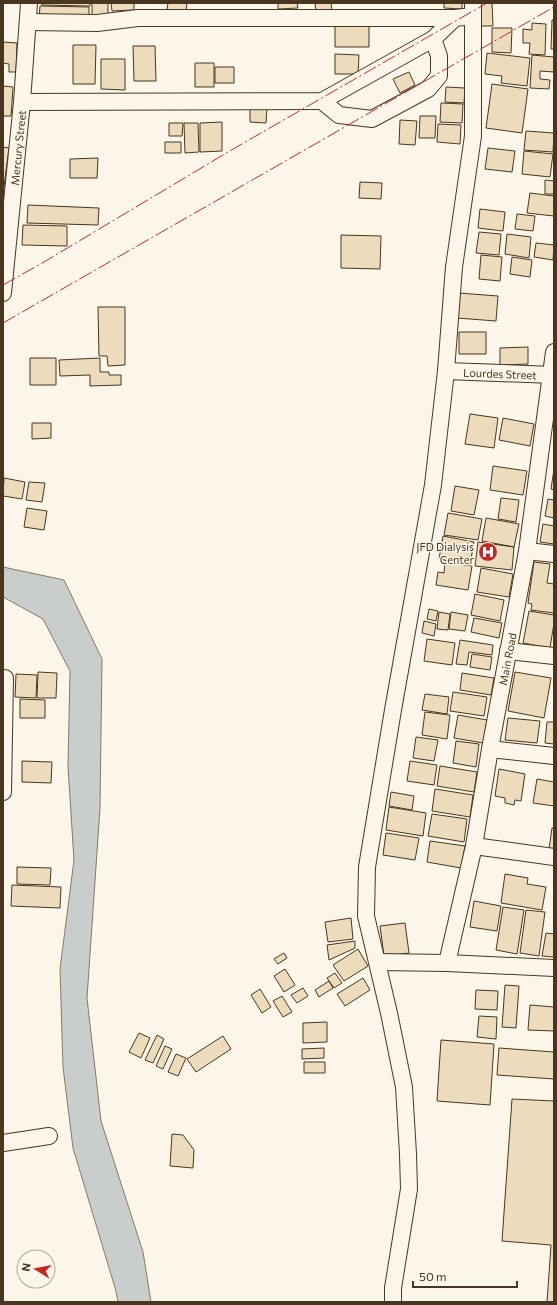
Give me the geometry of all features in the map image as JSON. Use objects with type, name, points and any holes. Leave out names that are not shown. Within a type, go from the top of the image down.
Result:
[{"type":"street","name":"Mercury Street","points":[[3,293],[8,203],[22,102],[29,3]]},
{"type":"street","points":[[22,102],[322,101],[433,39],[455,18],[473,9],[473,136],[454,267],[446,371],[434,485],[393,710],[367,867],[366,916],[390,1013],[404,1087],[409,1189],[392,1288],[393,1302]]},
{"type":"street","points":[[28,22],[97,23],[138,18],[455,18]]},
{"type":"street","points":[[322,101],[338,115],[372,119],[428,90],[439,76],[439,56],[433,39]]},
{"type":"street","name":"Main Road","points":[[447,963],[474,846],[490,749],[527,551],[553,375],[554,352]]},
{"type":"street","name":"Lourdes Street","points":[[446,371],[553,375]]},
{"type":"street","points":[[527,551],[554,554]]},
{"type":"street","points":[[508,651],[554,656]]},
{"type":"street","points":[[3,792],[5,678]]},
{"type":"street","points":[[490,749],[554,756]]},
{"type":"street","points":[[474,846],[554,857]]},
{"type":"street","points":[[378,962],[447,963],[554,968]]},
{"type":"street","points":[[3,1143],[49,1136]]},
{"type":"shaded area","points":[[3,567],[64,580],[102,659],[100,808],[87,998],[101,1121],[143,1252],[151,1302],[118,1302],[73,1148],[63,1067],[60,969],[74,860],[68,767],[70,671],[43,619],[3,597]]},
{"type":"building","points":[[42,3],[90,3],[90,6],[42,5]]},
{"type":"building","points":[[92,3],[108,3],[108,13],[92,19]]},
{"type":"building","points":[[111,3],[134,3],[134,10],[112,11]]},
{"type":"building","points":[[168,3],[187,3],[186,11],[167,10]]},
{"type":"building","points":[[278,3],[297,3],[298,8],[278,9]]},
{"type":"building","points":[[315,3],[331,3],[332,11],[316,12]]},
{"type":"building","points":[[444,3],[462,3],[462,9],[444,8]]},
{"type":"building","points":[[480,3],[492,3],[493,26],[481,26]]},
{"type":"building","points":[[40,6],[89,7],[89,20],[39,19]]},
{"type":"building","points":[[552,20],[554,20],[554,49],[551,49]]},
{"type":"building","points":[[335,22],[369,22],[369,47],[335,47]]},
{"type":"building","points":[[532,23],[546,24],[545,55],[529,54],[530,43],[523,43],[523,29],[532,30]]},
{"type":"building","points":[[492,28],[512,28],[511,53],[492,52]]},
{"type":"building","points":[[3,42],[17,43],[16,72],[9,72],[9,64],[3,63]]},
{"type":"building","points":[[73,45],[96,45],[95,84],[73,84]]},
{"type":"building","points":[[133,46],[155,46],[156,81],[134,81]]},
{"type":"building","points":[[487,53],[530,58],[527,86],[501,83],[502,76],[485,74]]},
{"type":"building","points":[[335,54],[359,55],[358,74],[335,74]]},
{"type":"building","points":[[532,55],[554,57],[554,72],[540,71],[540,79],[550,80],[549,89],[530,88]]},
{"type":"building","points":[[101,59],[125,59],[125,90],[101,89]]},
{"type":"building","points":[[195,63],[214,63],[214,87],[195,87]]},
{"type":"building","points":[[215,67],[234,67],[234,83],[215,83]]},
{"type":"building","points":[[409,72],[415,85],[400,93],[393,79]]},
{"type":"building","points":[[492,84],[528,89],[522,133],[486,128]]},
{"type":"building","points":[[3,86],[13,87],[11,116],[3,116]]},
{"type":"building","points":[[446,87],[465,88],[464,103],[445,102]]},
{"type":"building","points":[[441,103],[463,104],[462,123],[440,122]]},
{"type":"building","points":[[250,108],[267,108],[266,123],[250,122]]},
{"type":"building","points":[[420,116],[436,116],[435,138],[419,138]]},
{"type":"building","points":[[400,120],[417,121],[415,145],[399,144]]},
{"type":"building","points":[[222,122],[222,151],[200,152],[200,123]]},
{"type":"building","points":[[169,123],[183,123],[182,136],[169,136]]},
{"type":"building","points":[[184,123],[198,123],[199,152],[185,153]]},
{"type":"building","points":[[438,124],[461,125],[460,144],[437,142]]},
{"type":"building","points":[[526,131],[554,133],[553,152],[524,150]]},
{"type":"building","points":[[165,142],[181,142],[181,153],[165,153]]},
{"type":"building","points":[[3,147],[9,148],[3,194]]},
{"type":"building","points":[[488,148],[515,151],[512,172],[485,169]]},
{"type":"building","points":[[524,151],[553,154],[550,177],[522,174]]},
{"type":"building","points":[[98,158],[97,178],[70,178],[70,159]]},
{"type":"building","points":[[545,180],[554,181],[554,194],[545,194]]},
{"type":"building","points":[[360,182],[382,183],[381,199],[359,198]]},
{"type":"building","points":[[530,193],[554,196],[554,216],[527,213]]},
{"type":"building","points":[[28,205],[99,208],[98,225],[27,223]]},
{"type":"building","points":[[480,209],[505,212],[503,231],[478,228]]},
{"type":"building","points":[[517,214],[535,216],[533,231],[515,229]]},
{"type":"building","points":[[23,225],[67,226],[67,246],[22,245]]},
{"type":"building","points":[[479,232],[501,234],[499,255],[476,253]]},
{"type":"building","points":[[507,234],[531,237],[529,258],[505,254]]},
{"type":"building","points":[[341,235],[381,236],[380,269],[341,268]]},
{"type":"building","points":[[536,243],[554,245],[553,260],[534,257]]},
{"type":"building","points":[[481,255],[502,257],[500,281],[479,279]]},
{"type":"building","points":[[512,257],[532,260],[530,277],[510,274]]},
{"type":"building","points":[[459,293],[498,296],[496,321],[457,318]]},
{"type":"building","points":[[98,307],[125,307],[125,365],[108,366],[107,356],[99,356]]},
{"type":"building","points":[[459,332],[486,332],[486,354],[459,354]]},
{"type":"building","points":[[528,347],[528,364],[500,365],[500,348]]},
{"type":"building","points":[[30,358],[56,358],[56,385],[30,385]]},
{"type":"building","points":[[100,358],[100,372],[109,372],[109,375],[121,375],[121,385],[90,386],[90,375],[60,376],[59,360]]},
{"type":"building","points":[[470,414],[498,418],[494,448],[465,444]]},
{"type":"building","points":[[503,418],[534,424],[530,446],[499,440]]},
{"type":"building","points":[[32,423],[51,423],[51,438],[32,439]]},
{"type":"building","points":[[493,466],[527,471],[523,495],[490,490]]},
{"type":"building","points":[[554,469],[554,490],[551,489]]},
{"type":"building","points":[[4,478],[25,482],[22,499],[3,496]]},
{"type":"building","points":[[29,482],[45,483],[42,502],[26,500]]},
{"type":"building","points":[[455,486],[479,490],[474,515],[451,511]]},
{"type":"building","points":[[501,498],[519,500],[516,522],[498,519]]},
{"type":"building","points":[[548,499],[554,500],[554,518],[545,516]]},
{"type":"building","points":[[27,508],[47,511],[44,530],[24,527]]},
{"type":"building","points":[[448,513],[482,519],[478,540],[444,535]]},
{"type":"building","points":[[486,518],[519,524],[514,547],[482,541]]},
{"type":"building","points":[[543,524],[554,526],[554,544],[540,542]]},
{"type":"building","points":[[443,536],[474,542],[470,565],[439,559]]},
{"type":"building","points":[[478,542],[514,547],[512,570],[475,566]]},
{"type":"building","points":[[445,562],[472,566],[468,590],[436,585],[438,572],[444,573]]},
{"type":"building","points":[[534,562],[550,564],[547,583],[554,584],[554,613],[531,610],[532,604],[528,603]]},
{"type":"building","points":[[481,568],[513,574],[509,597],[477,592]]},
{"type":"building","points":[[475,594],[504,600],[500,621],[471,615]]},
{"type":"building","points":[[429,609],[438,611],[436,621],[427,619]]},
{"type":"building","points":[[529,611],[554,615],[550,648],[523,643]]},
{"type":"building","points":[[439,612],[450,614],[448,630],[437,629]]},
{"type":"building","points":[[451,612],[468,615],[465,631],[449,629]]},
{"type":"building","points":[[474,618],[502,623],[499,638],[471,632]]},
{"type":"building","points":[[424,621],[436,624],[434,636],[422,633]]},
{"type":"building","points":[[427,639],[455,643],[452,665],[424,661]]},
{"type":"building","points":[[460,640],[493,645],[492,655],[469,652],[467,665],[456,664]]},
{"type":"building","points":[[472,654],[492,657],[490,670],[470,667]]},
{"type":"building","points":[[38,672],[57,673],[56,698],[37,698]]},
{"type":"building","points":[[515,672],[551,678],[544,718],[508,711]]},
{"type":"building","points":[[462,673],[494,678],[491,695],[460,690]]},
{"type":"building","points":[[16,674],[37,675],[36,698],[15,697]]},
{"type":"building","points":[[453,692],[487,697],[484,716],[450,711]]},
{"type":"building","points":[[425,694],[449,697],[447,714],[422,710]]},
{"type":"building","points":[[20,699],[45,700],[45,718],[20,718]]},
{"type":"building","points":[[425,712],[450,715],[447,739],[422,735]]},
{"type":"building","points":[[458,715],[487,720],[483,743],[454,738]]},
{"type":"building","points":[[508,718],[540,721],[537,743],[505,740]]},
{"type":"building","points":[[547,722],[554,722],[554,744],[545,743]]},
{"type":"building","points":[[416,737],[438,740],[434,761],[413,758]]},
{"type":"building","points":[[456,741],[479,744],[476,767],[453,763]]},
{"type":"building","points":[[22,761],[52,762],[51,783],[22,782]]},
{"type":"building","points":[[410,761],[437,765],[434,785],[407,781]]},
{"type":"building","points":[[440,766],[477,772],[474,792],[437,786]]},
{"type":"building","points":[[499,769],[525,774],[521,801],[515,800],[514,805],[505,803],[505,798],[495,796]]},
{"type":"building","points":[[537,779],[554,782],[554,806],[533,803]]},
{"type":"building","points":[[435,789],[473,795],[470,817],[432,811]]},
{"type":"building","points":[[391,792],[414,796],[412,810],[389,806]]},
{"type":"building","points":[[389,807],[426,813],[423,836],[386,830]]},
{"type":"building","points":[[432,814],[467,819],[464,842],[428,836]]},
{"type":"building","points":[[552,828],[554,828],[554,849],[549,849]]},
{"type":"building","points":[[386,833],[419,838],[415,860],[383,855]]},
{"type":"building","points":[[430,841],[465,846],[461,868],[427,862]]},
{"type":"building","points":[[17,867],[51,868],[50,885],[17,884]]},
{"type":"building","points":[[505,874],[528,878],[527,884],[546,887],[542,910],[501,903]]},
{"type":"building","points":[[12,885],[61,887],[60,908],[11,906]]},
{"type":"building","points":[[474,901],[501,906],[497,931],[470,927]]},
{"type":"building","points":[[503,907],[524,910],[517,954],[496,950]]},
{"type":"building","points":[[526,910],[545,912],[539,956],[520,953]]},
{"type":"building","points":[[351,918],[353,939],[328,942],[325,922]]},
{"type":"building","points":[[405,923],[409,953],[384,956],[380,926]]},
{"type":"building","points":[[546,933],[554,934],[554,957],[542,956]]},
{"type":"building","points":[[355,941],[355,948],[329,960],[327,945]]},
{"type":"building","points":[[358,949],[368,966],[344,981],[333,965]]},
{"type":"building","points":[[284,953],[287,958],[278,964],[274,959]]},
{"type":"building","points":[[285,969],[295,985],[284,992],[274,976]]},
{"type":"building","points":[[335,973],[342,983],[334,988],[327,978]]},
{"type":"building","points":[[363,978],[370,990],[345,1006],[337,994]]},
{"type":"building","points":[[329,981],[333,988],[319,997],[315,990]]},
{"type":"building","points":[[505,985],[519,986],[516,1028],[502,1027]]},
{"type":"building","points":[[303,988],[308,996],[297,1003],[291,995]]},
{"type":"building","points":[[260,989],[271,1007],[262,1013],[251,995]]},
{"type":"building","points":[[476,990],[498,991],[497,1010],[475,1009]]},
{"type":"building","points":[[282,996],[292,1012],[283,1017],[273,1001]]},
{"type":"building","points":[[530,1005],[554,1007],[554,1031],[528,1030]]},
{"type":"building","points":[[479,1016],[497,1017],[496,1039],[477,1037]]},
{"type":"building","points":[[327,1022],[327,1042],[303,1043],[303,1023]]},
{"type":"building","points":[[139,1033],[150,1038],[141,1058],[129,1052]]},
{"type":"building","points":[[157,1035],[164,1039],[153,1063],[145,1060]]},
{"type":"building","points":[[223,1036],[231,1049],[196,1072],[187,1059]]},
{"type":"building","points":[[441,1040],[494,1044],[490,1105],[437,1101]]},
{"type":"building","points":[[165,1046],[172,1049],[163,1069],[156,1066]]},
{"type":"building","points":[[324,1048],[324,1058],[302,1059],[302,1049]]},
{"type":"building","points":[[499,1048],[554,1052],[554,1079],[497,1075]]},
{"type":"building","points":[[176,1054],[186,1058],[178,1076],[168,1072]]},
{"type":"building","points":[[304,1062],[325,1062],[325,1073],[304,1073]]},
{"type":"building","points":[[512,1099],[554,1101],[554,1302],[547,1302],[551,1245],[502,1241]]},
{"type":"building","points":[[172,1134],[183,1135],[194,1150],[193,1168],[170,1166]]},
{"type":"power","points":[[3,285],[228,152],[487,3]]},
{"type":"power","points":[[3,323],[554,7]]},
{"type":"place","name":"JFD Dialysis Center","points":[[488,552]]}]
